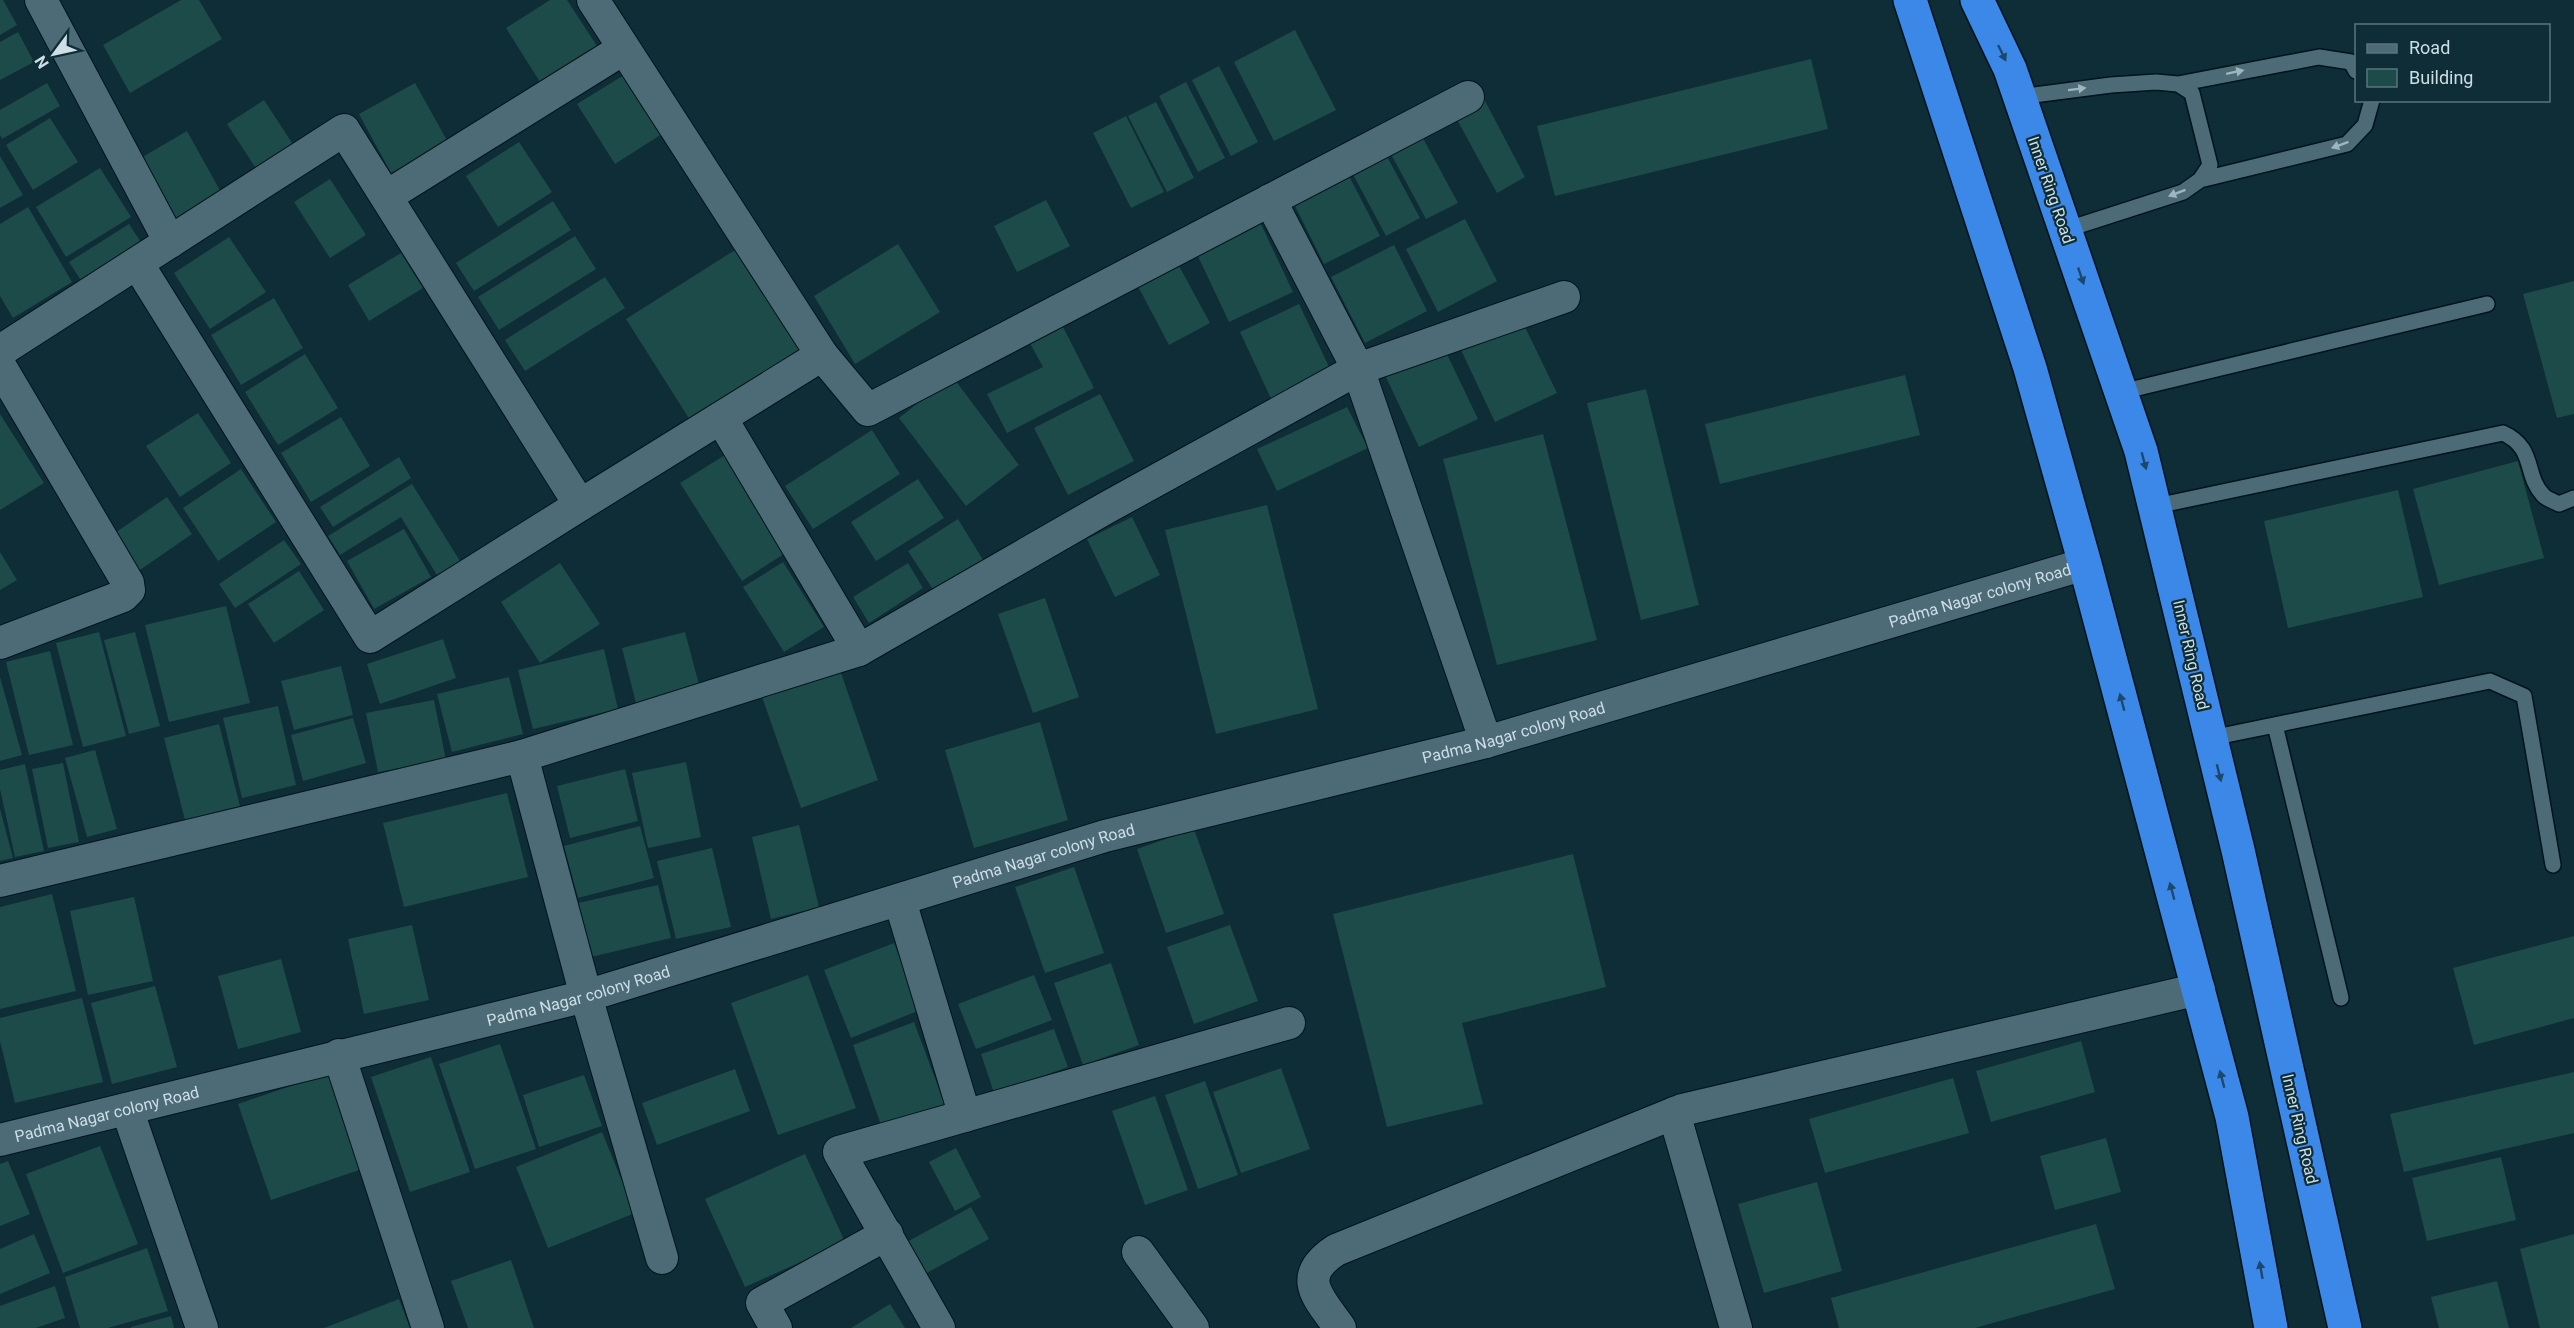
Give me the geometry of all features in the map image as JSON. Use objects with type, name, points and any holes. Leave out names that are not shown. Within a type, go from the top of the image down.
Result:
[{"type":"highway","points":[[1910,0],[2030,368],[2085,564],[2232,1117],[2271,1328]]},
{"type":"highway","name":"Inner Ring Road","points":[[1977,0],[2010,69],[2141,451],[2211,738],[2345,1328]]},
{"type":"street","points":[[41,0],[170,242]]},
{"type":"street","points":[[593,0],[822,355],[868,410],[1468,97]]},
{"type":"street","points":[[387,196],[623,49]]},
{"type":"street","points":[[0,351],[344,130],[580,505]]},
{"type":"street","points":[[1270,200],[1358,369],[1486,742]]},
{"type":"street","points":[[137,263],[370,637],[822,355]]},
{"type":"street","points":[[0,881],[522,756],[859,650],[1106,508],[1358,369],[1564,297]]},
{"type":"street","points":[[0,366],[128,583],[129,590],[123,596],[0,643]]},
{"type":"street","points":[[721,418],[859,650]]},
{"type":"street","name":"Padma Nagar colony Road","points":[[0,1140],[586,996],[1105,836],[1486,742],[2085,564]]},
{"type":"street","points":[[522,756],[586,996],[662,1258]]},
{"type":"street","points":[[900,901],[965,1116]]},
{"type":"street","points":[[1340,1328],[1321,1301],[1312,1282],[1314,1269],[1329,1255],[1674,1113],[2199,989]]},
{"type":"street","points":[[939,1328],[839,1152],[1289,1023]]},
{"type":"street","points":[[339,1055],[428,1328]]},
{"type":"street","points":[[127,1109],[202,1328]]},
{"type":"street","points":[[1674,1113],[1736,1328]]},
{"type":"street","points":[[776,1328],[762,1303],[887,1234]]},
{"type":"street","points":[[1138,1252],[1193,1328]]},
{"type":"lane","points":[[2019,97],[2111,85],[2156,82],[2178,84],[2319,57],[2350,62],[2355,70]]},
{"type":"lane","points":[[2065,230],[2183,192],[2200,180],[2210,165],[2192,93],[2178,84]]},
{"type":"lane","points":[[2200,180],[2348,144],[2365,125],[2371,102]]},
{"type":"lane","points":[[2121,392],[2487,304]]},
{"type":"lane","points":[[2156,506],[2503,433],[2516,441],[2528,456],[2536,486],[2544,496],[2559,504],[2574,498]]},
{"type":"lane","points":[[2211,738],[2490,681],[2524,696],[2553,865]]},
{"type":"lane","points":[[2275,725],[2341,998]]},
{"type":"building","points":[[0,0],[3,0],[17,25],[0,35]]},
{"type":"building","points":[[181,0],[199,0],[222,39],[130,93],[103,45]]},
{"type":"building","points":[[550,0],[567,0],[597,46],[540,82],[506,28]]},
{"type":"building","points":[[1295,30],[1336,110],[1274,141],[1234,62]]},
{"type":"building","points":[[18,32],[34,62],[0,80],[0,42]]},
{"type":"building","points":[[1811,59],[1828,129],[1555,196],[1537,126]]},
{"type":"building","points":[[1219,66],[1258,142],[1231,156],[1192,80]]},
{"type":"building","points":[[624,75],[662,134],[615,164],[577,104]]},
{"type":"building","points":[[1186,82],[1225,158],[1198,172],[1159,96]]},
{"type":"building","points":[[47,83],[60,106],[2,139],[0,110]]},
{"type":"building","points":[[415,83],[448,142],[391,173],[359,114]]},
{"type":"building","points":[[1484,99],[1525,177],[1497,193],[1454,114]]},
{"type":"building","points":[[264,100],[296,149],[259,173],[227,124]]},
{"type":"building","points":[[1156,102],[1194,178],[1167,192],[1128,116]]},
{"type":"building","points":[[1126,116],[1164,192],[1131,208],[1093,133]]},
{"type":"building","points":[[50,118],[78,162],[33,190],[6,145]]},
{"type":"building","points":[[1417,127],[1458,203],[1426,219],[1385,143]]},
{"type":"building","points":[[187,131],[222,194],[175,221],[139,159]]},
{"type":"building","points":[[519,142],[552,192],[498,227],[466,176]]},
{"type":"building","points":[[1382,147],[1420,218],[1386,236],[1348,165]]},
{"type":"building","points":[[0,156],[23,195],[0,208]]},
{"type":"building","points":[[100,168],[131,217],[66,257],[36,207]]},
{"type":"building","points":[[1345,168],[1380,236],[1324,264],[1290,196]]},
{"type":"building","points":[[330,179],[366,235],[330,258],[294,202]]},
{"type":"building","points":[[1046,200],[1070,246],[1017,272],[994,226]]},
{"type":"building","points":[[553,201],[571,230],[474,291],[456,263]]},
{"type":"building","points":[[28,207],[72,282],[13,318],[0,296],[0,224]]},
{"type":"building","points":[[1465,219],[1497,281],[1438,312],[1406,249]]},
{"type":"building","points":[[1260,222],[1293,292],[1229,322],[1196,252]]},
{"type":"building","points":[[129,224],[142,244],[82,282],[69,262]]},
{"type":"building","points":[[575,236],[596,269],[499,330],[478,297]]},
{"type":"building","points":[[229,237],[266,292],[210,329],[174,273]]},
{"type":"building","points":[[898,244],[940,312],[855,364],[814,296]]},
{"type":"building","points":[[1394,245],[1427,311],[1365,343],[1331,277]]},
{"type":"building","points":[[735,250],[799,350],[690,420],[626,319]]},
{"type":"building","points":[[401,253],[423,288],[369,321],[348,285]]},
{"type":"building","points":[[1172,253],[1210,323],[1169,345],[1132,275]]},
{"type":"building","points":[[605,277],[625,308],[525,371],[505,340]]},
{"type":"building","points":[[2574,281],[2574,414],[2557,418],[2523,294]]},
{"type":"building","points":[[274,298],[303,348],[241,385],[211,335]]},
{"type":"building","points":[[1299,304],[1333,375],[1273,403],[1240,332]]},
{"type":"building","points":[[1058,317],[1094,388],[1007,433],[987,394],[1043,367],[1025,334]]},
{"type":"building","points":[[1522,321],[1557,393],[1495,422],[1461,350]]},
{"type":"building","points":[[1444,348],[1478,419],[1419,447],[1385,375]]},
{"type":"building","points":[[305,354],[338,408],[278,445],[245,392]]},
{"type":"building","points":[[1905,375],[1920,435],[1720,484],[1705,424]]},
{"type":"building","points":[[952,376],[1019,465],[966,506],[899,418]]},
{"type":"building","points":[[1646,389],[1699,605],[1641,620],[1587,403]]},
{"type":"building","points":[[1100,394],[1134,461],[1068,495],[1034,428]]},
{"type":"building","points":[[1347,407],[1368,448],[1277,491],[1257,449]]},
{"type":"building","points":[[198,413],[231,463],[180,497],[146,446]]},
{"type":"building","points":[[0,414],[44,483],[0,510]]},
{"type":"building","points":[[341,417],[370,466],[311,502],[281,453]]},
{"type":"building","points":[[872,430],[900,474],[813,529],[785,486]]},
{"type":"building","points":[[1543,434],[1597,640],[1497,665],[1443,459]]},
{"type":"building","points":[[725,455],[787,552],[742,581],[680,483]]},
{"type":"building","points":[[399,457],[411,478],[333,527],[320,507]]},
{"type":"building","points":[[2518,461],[2544,558],[2439,585],[2413,489]]},
{"type":"building","points":[[241,469],[276,522],[218,561],[183,508]]},
{"type":"building","points":[[918,479],[944,518],[876,561],[851,522]]},
{"type":"building","points":[[412,484],[460,561],[437,575],[401,517],[340,555],[328,536]]},
{"type":"building","points":[[2398,490],[2423,597],[2288,628],[2264,521]]},
{"type":"building","points":[[167,497],[192,534],[137,572],[112,535]]},
{"type":"building","points":[[1267,505],[1318,709],[1216,734],[1165,530]]},
{"type":"building","points":[[1132,517],[1160,575],[1115,597],[1087,539]]},
{"type":"building","points":[[958,519],[983,560],[934,591],[908,551]]},
{"type":"building","points":[[404,529],[431,577],[374,609],[347,561]]},
{"type":"building","points":[[284,540],[301,564],[235,608],[219,584]]},
{"type":"building","points":[[0,552],[17,580],[0,590]]},
{"type":"building","points":[[783,562],[824,627],[784,652],[743,587]]},
{"type":"building","points":[[560,563],[600,624],[540,663],[501,602]]},
{"type":"building","points":[[908,563],[923,588],[869,623],[853,597]]},
{"type":"building","points":[[299,571],[324,610],[274,643],[248,604]]},
{"type":"building","points":[[1045,598],[1079,697],[1033,713],[998,614]]},
{"type":"building","points":[[226,606],[250,703],[169,722],[145,625]]},
{"type":"building","points":[[99,632],[126,736],[83,747],[56,643]]},
{"type":"building","points":[[135,632],[160,726],[129,734],[104,640]]},
{"type":"building","points":[[685,632],[701,692],[637,707],[622,648]]},
{"type":"building","points":[[443,639],[456,678],[380,704],[367,664]]},
{"type":"building","points":[[604,649],[618,709],[533,729],[518,670]]},
{"type":"building","points":[[50,651],[73,745],[29,755],[6,662]]},
{"type":"building","points":[[341,666],[353,715],[294,730],[281,681]]},
{"type":"building","points":[[839,667],[878,780],[801,808],[761,694]]},
{"type":"building","points":[[0,677],[22,755],[0,761]]},
{"type":"building","points":[[509,677],[523,734],[452,752],[437,694]]},
{"type":"building","points":[[434,700],[446,760],[378,772],[366,713]]},
{"type":"building","points":[[278,706],[296,785],[242,798],[223,718]]},
{"type":"building","points":[[353,718],[366,763],[303,781],[291,735]]},
{"type":"building","points":[[1040,722],[1068,820],[974,848],[945,750]]},
{"type":"building","points":[[219,724],[240,806],[185,820],[164,738]]},
{"type":"building","points":[[95,750],[117,829],[87,837],[65,758]]},
{"type":"building","points":[[686,762],[701,837],[648,848],[632,773]]},
{"type":"building","points":[[63,763],[79,842],[48,848],[32,769]]},
{"type":"building","points":[[25,764],[44,851],[15,857],[0,789],[0,770]]},
{"type":"building","points":[[625,769],[638,821],[570,838],[557,786]]},
{"type":"building","points":[[507,793],[528,877],[404,907],[383,823]]},
{"type":"building","points":[[0,809],[13,858],[0,861]]},
{"type":"building","points":[[799,825],[819,907],[771,919],[752,837]]},
{"type":"building","points":[[640,826],[654,878],[578,898],[564,846]]},
{"type":"building","points":[[1194,829],[1224,914],[1166,933],[1137,849]]},
{"type":"building","points":[[712,848],[731,927],[676,939],[657,861]]},
{"type":"building","points":[[1573,854],[1606,987],[1462,1023],[1483,1104],[1387,1127],[1333,914]]},
{"type":"building","points":[[1074,867],[1104,953],[1045,973],[1015,887]]},
{"type":"building","points":[[658,885],[671,938],[591,957],[578,903]]},
{"type":"building","points":[[52,894],[76,991],[0,1009],[0,907]]},
{"type":"building","points":[[134,897],[153,981],[88,995],[70,911]]},
{"type":"building","points":[[412,925],[429,1000],[364,1014],[348,939]]},
{"type":"building","points":[[1230,925],[1258,1001],[1194,1024],[1167,947]]},
{"type":"building","points":[[2574,936],[2574,1018],[2474,1045],[2453,968]]},
{"type":"building","points":[[894,943],[920,1010],[851,1038],[824,970]]},
{"type":"building","points":[[281,959],[301,1032],[238,1049],[218,976]]},
{"type":"building","points":[[1111,963],[1139,1045],[1083,1065],[1054,983]]},
{"type":"building","points":[[808,975],[856,1108],[778,1135],[731,1003]]},
{"type":"building","points":[[1034,975],[1052,1020],[976,1049],[958,1004]]},
{"type":"building","points":[[155,986],[177,1067],[112,1084],[91,1003]]},
{"type":"building","points":[[82,998],[103,1082],[15,1103],[0,1041],[0,1018]]},
{"type":"building","points":[[914,1022],[945,1105],[882,1128],[853,1045]]},
{"type":"building","points":[[1054,1029],[1068,1067],[994,1093],[981,1054]]},
{"type":"building","points":[[2081,1041],[2095,1092],[1991,1122],[1976,1071]]},
{"type":"building","points":[[500,1044],[536,1149],[475,1169],[439,1064]]},
{"type":"building","points":[[431,1057],[470,1172],[410,1192],[371,1077]]},
{"type":"building","points":[[1281,1068],[1310,1149],[1241,1173],[1213,1092]]},
{"type":"building","points":[[735,1069],[750,1111],[657,1145],[642,1103]]},
{"type":"building","points":[[2574,1072],[2574,1133],[2404,1172],[2390,1114]]},
{"type":"building","points":[[329,1073],[362,1169],[271,1200],[238,1104]]},
{"type":"building","points":[[584,1075],[602,1126],[539,1147],[523,1095]]},
{"type":"building","points":[[1953,1078],[1969,1133],[1825,1173],[1809,1119]]},
{"type":"building","points":[[1205,1081],[1238,1175],[1198,1189],[1165,1095]]},
{"type":"building","points":[[1155,1096],[1188,1190],[1145,1205],[1112,1111]]},
{"type":"building","points":[[602,1132],[635,1213],[548,1248],[516,1167]]},
{"type":"building","points":[[2106,1138],[2121,1192],[2055,1210],[2040,1156]]},
{"type":"building","points":[[100,1146],[138,1244],[63,1273],[26,1174]]},
{"type":"building","points":[[956,1148],[981,1197],[955,1211],[929,1162]]},
{"type":"building","points":[[805,1154],[845,1242],[745,1287],[705,1199]]},
{"type":"building","points":[[2501,1157],[2516,1220],[2427,1241],[2412,1178]]},
{"type":"building","points":[[8,1161],[30,1214],[0,1226],[0,1164]]},
{"type":"building","points":[[1817,1182],[1842,1271],[1764,1293],[1738,1204]]},
{"type":"building","points":[[971,1207],[989,1239],[923,1275],[905,1243]]},
{"type":"building","points":[[2096,1224],[2115,1289],[1975,1328],[1839,1328],[1831,1298]]},
{"type":"building","points":[[34,1234],[50,1273],[0,1294],[0,1249]]},
{"type":"building","points":[[2574,1234],[2574,1328],[2540,1328],[2520,1249]]},
{"type":"building","points":[[147,1248],[168,1311],[108,1328],[80,1328],[65,1277]]},
{"type":"building","points":[[511,1260],[534,1328],[468,1328],[451,1281]]},
{"type":"building","points":[[2497,1281],[2509,1328],[2439,1328],[2431,1297]]},
{"type":"building","points":[[55,1286],[65,1318],[36,1328],[0,1328],[0,1306]]},
{"type":"building","points":[[399,1299],[410,1328],[324,1328]]},
{"type":"building","points":[[890,1304],[905,1328],[851,1328]]},
{"type":"building","points":[[171,1316],[174,1328],[131,1328],[131,1327]]}]
